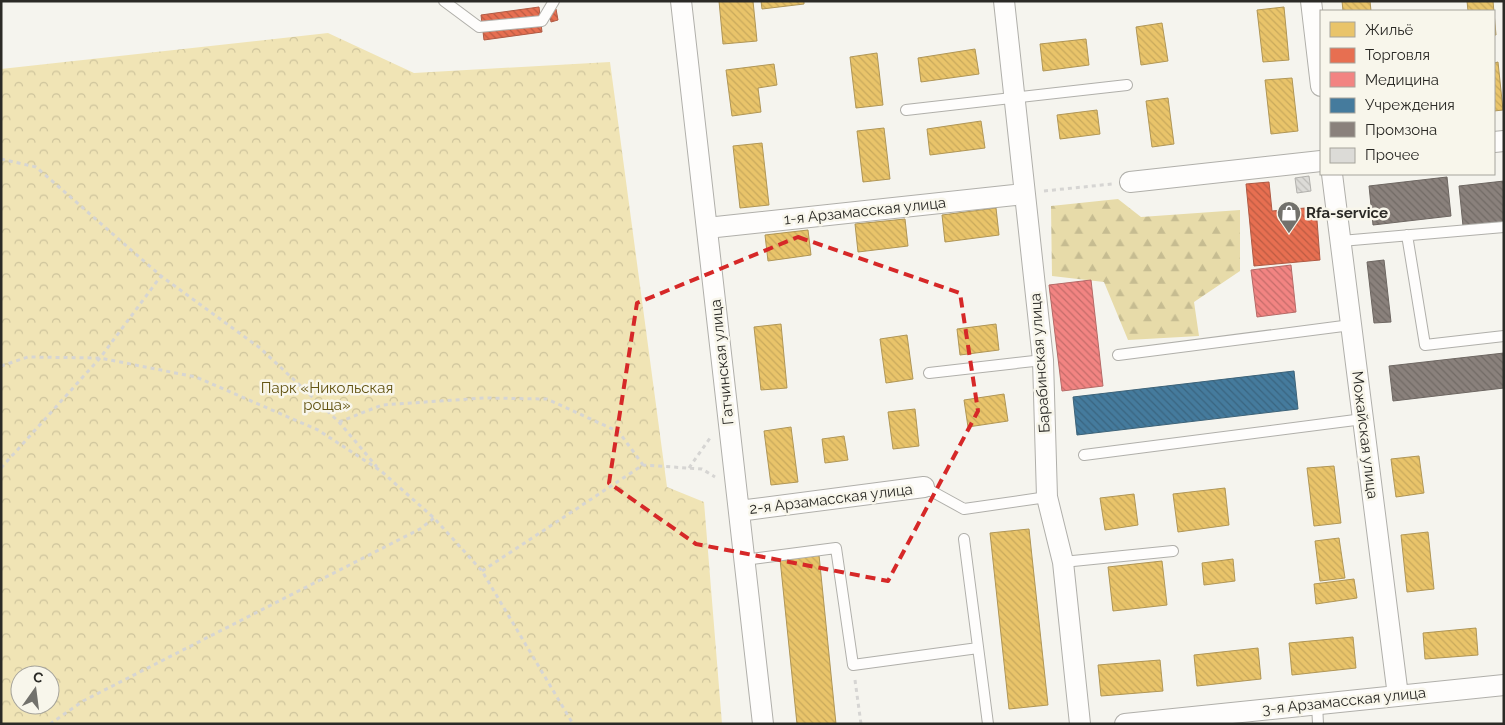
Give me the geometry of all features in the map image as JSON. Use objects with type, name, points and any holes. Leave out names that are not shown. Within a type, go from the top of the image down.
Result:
[{"type":"street","name":"Гатчинская улица","points":[[681,1],[763,724]]},
{"type":"street","name":"Барабинская улица","points":[[1004,1],[1043,360],[1047,498],[1063,562],[1080,724]]},
{"type":"street","points":[[1311,1],[1320,78]]},
{"type":"street","points":[[1130,182],[1320,161]]},
{"type":"street","name":"Можайская улица","points":[[1332,175],[1398,696]]},
{"type":"street","name":"1-я Арзамасская улица","points":[[707,228],[1024,194]]},
{"type":"street","name":"2-я Арзамасская улица","points":[[739,511],[924,487]]},
{"type":"street","name":"3-я Арзамасская улица","points":[[1125,724],[1317,714],[1398,696],[1504,685]]},
{"type":"lane","points":[[444,1],[479,26],[542,21],[554,1]]},
{"type":"lane","points":[[906,110],[1127,85]]},
{"type":"lane","points":[[1341,241],[1504,227]]},
{"type":"lane","points":[[1406,235],[1425,345],[1504,336]]},
{"type":"lane","points":[[1118,355],[1351,325]]},
{"type":"lane","points":[[929,373],[1043,360]]},
{"type":"lane","points":[[1084,456],[1363,418]]},
{"type":"lane","points":[[924,487],[964,509],[1047,498]]},
{"type":"lane","points":[[964,539],[988,724]]},
{"type":"lane","points":[[744,560],[836,548],[853,665],[978,648]]},
{"type":"lane","points":[[1063,562],[1172,551]]},
{"type":"path","points":[[1,159],[36,168],[161,276],[260,348],[339,422],[381,471],[434,518],[482,571],[573,724]]},
{"type":"path","points":[[1024,194],[1130,182]]},
{"type":"path","points":[[1,468],[100,358],[161,276]]},
{"type":"path","points":[[1,366],[28,357],[100,358],[196,377],[318,430],[381,471]]},
{"type":"path","points":[[339,422],[382,405],[484,398],[547,399],[619,432],[643,465]]},
{"type":"path","points":[[688,468],[728,412]]},
{"type":"path","points":[[482,571],[643,465],[702,469],[736,490]]},
{"type":"path","points":[[50,724],[83,700],[420,529],[434,518]]},
{"type":"path","points":[[853,665],[861,724]]},
{"type":"highlighted area","points":[[798,237],[960,293],[978,411],[888,581],[696,544],[609,483],[637,303]]},
{"type":"green space","name":"Парк «Никольская роща»","points":[[328,33],[414,73],[610,62],[667,487],[704,502],[722,724],[1,724],[1,69]]},
{"type":"green space","points":[[1118,199],[1141,217],[1240,210],[1240,271],[1194,302],[1199,336],[1128,340],[1104,282],[1052,276],[1051,206]]},
{"type":"building: Жильё","points":[[719,1],[753,1],[757,41],[723,44]]},
{"type":"building: Жильё","points":[[761,1],[804,1],[804,4],[762,9]]},
{"type":"building: Жильё","points":[[1342,1],[1370,1],[1371,10],[1343,10]]},
{"type":"building: Жильё","points":[[1467,1],[1493,1],[1494,10],[1468,10]]},
{"type":"building: Жильё","points":[[1284,7],[1289,60],[1263,62],[1257,10]]},
{"type":"building: Жильё","points":[[1162,23],[1168,61],[1141,65],[1136,27]]},
{"type":"building: Жильё","points":[[1086,39],[1089,65],[1043,71],[1040,44]]},
{"type":"building: Жильё","points":[[975,49],[979,74],[921,82],[918,58]]},
{"type":"building: Жильё","points":[[877,53],[883,105],[856,108],[850,57]]},
{"type":"building: Жильё","points":[[1498,62],[1503,110],[1495,111],[1495,63]]},
{"type":"building: Жильё","points":[[774,64],[777,85],[758,88],[761,112],[732,116],[726,70]]},
{"type":"building: Жильё","points":[[1292,78],[1298,131],[1271,134],[1265,80]]},
{"type":"building: Жильё","points":[[1168,98],[1174,144],[1152,147],[1146,101]]},
{"type":"building: Жильё","points":[[1097,110],[1100,134],[1060,139],[1057,115]]},
{"type":"building: Жильё","points":[[981,121],[985,148],[930,155],[927,129]]},
{"type":"building: Жильё","points":[[884,128],[890,179],[863,182],[857,131]]},
{"type":"building: Жильё","points":[[762,143],[769,205],[740,208],[733,146]]},
{"type":"building: Жильё","points":[[996,208],[999,235],[945,242],[942,215]]},
{"type":"building: Жильё","points":[[905,219],[908,246],[858,252],[855,224]]},
{"type":"building: Жильё","points":[[808,230],[811,255],[768,261],[765,235]]},
{"type":"building: Жильё","points":[[781,324],[787,388],[761,390],[754,327]]},
{"type":"building: Жильё","points":[[996,324],[999,350],[960,355],[957,329]]},
{"type":"building: Жильё","points":[[907,335],[913,379],[886,383],[880,339]]},
{"type":"building: Жильё","points":[[1004,394],[1008,421],[968,427],[964,400]]},
{"type":"building: Жильё","points":[[915,409],[919,446],[893,449],[888,412]]},
{"type":"building: Жильё","points":[[791,427],[798,482],[771,485],[764,431]]},
{"type":"building: Жильё","points":[[844,436],[848,460],[825,463],[822,439]]},
{"type":"building: Жильё","points":[[1419,456],[1424,493],[1396,497],[1391,459]]},
{"type":"building: Жильё","points":[[1334,466],[1341,523],[1314,526],[1307,468]]},
{"type":"building: Жильё","points":[[1225,488],[1229,525],[1178,532],[1173,494]]},
{"type":"building: Жильё","points":[[1134,494],[1138,525],[1105,530],[1100,498]]},
{"type":"building: Жильё","points":[[1029,529],[1048,705],[1009,709],[990,533]]},
{"type":"building: Жильё","points":[[1428,532],[1434,589],[1407,592],[1401,535]]},
{"type":"building: Жильё","points":[[1339,538],[1345,578],[1320,581],[1315,541]]},
{"type":"building: Жильё","points":[[819,555],[836,724],[797,724],[780,559]]},
{"type":"building: Жильё","points":[[1233,559],[1235,581],[1204,585],[1202,563]]},
{"type":"building: Жильё","points":[[1162,561],[1167,605],[1113,611],[1108,567]]},
{"type":"building: Жильё","points":[[1354,579],[1357,598],[1316,604],[1314,584]]},
{"type":"building: Жильё","points":[[1476,628],[1478,655],[1425,659],[1423,633]]},
{"type":"building: Жильё","points":[[1353,637],[1356,668],[1292,675],[1289,643]]},
{"type":"building: Жильё","points":[[1258,648],[1261,679],[1197,686],[1194,655]]},
{"type":"building: Жильё","points":[[1160,660],[1163,691],[1101,696],[1098,665]]},
{"type":"building: Торговля","points":[[539,7],[542,32],[484,40],[481,15]]},
{"type":"building: Торговля","points":[[556,9],[558,20],[551,22],[549,10]]},
{"type":"building: Торговля","points":[[1269,182],[1272,211],[1316,207],[1320,260],[1254,266],[1246,184]]},
{"type":"building: Медицина","points":[[1291,265],[1296,312],[1257,317],[1251,270]]},
{"type":"building: Медицина","points":[[1091,280],[1103,386],[1062,391],[1049,285]]},
{"type":"building: Учреждения","points":[[1294,371],[1298,409],[1077,435],[1073,397]]},
{"type":"building: Промзона","points":[[1447,177],[1451,216],[1373,225],[1369,186]]},
{"type":"building: Промзона","points":[[1504,181],[1504,222],[1463,226],[1459,186]]},
{"type":"building: Промзона","points":[[1384,260],[1391,322],[1374,323],[1367,262]]},
{"type":"building: Промзона","points":[[1504,353],[1504,388],[1393,401],[1389,366]]},
{"type":"building: Прочее","points":[[1309,176],[1311,191],[1297,193],[1295,178]]},
{"type":"place","name":"Rfa-service","points":[[1289,234]]}]
